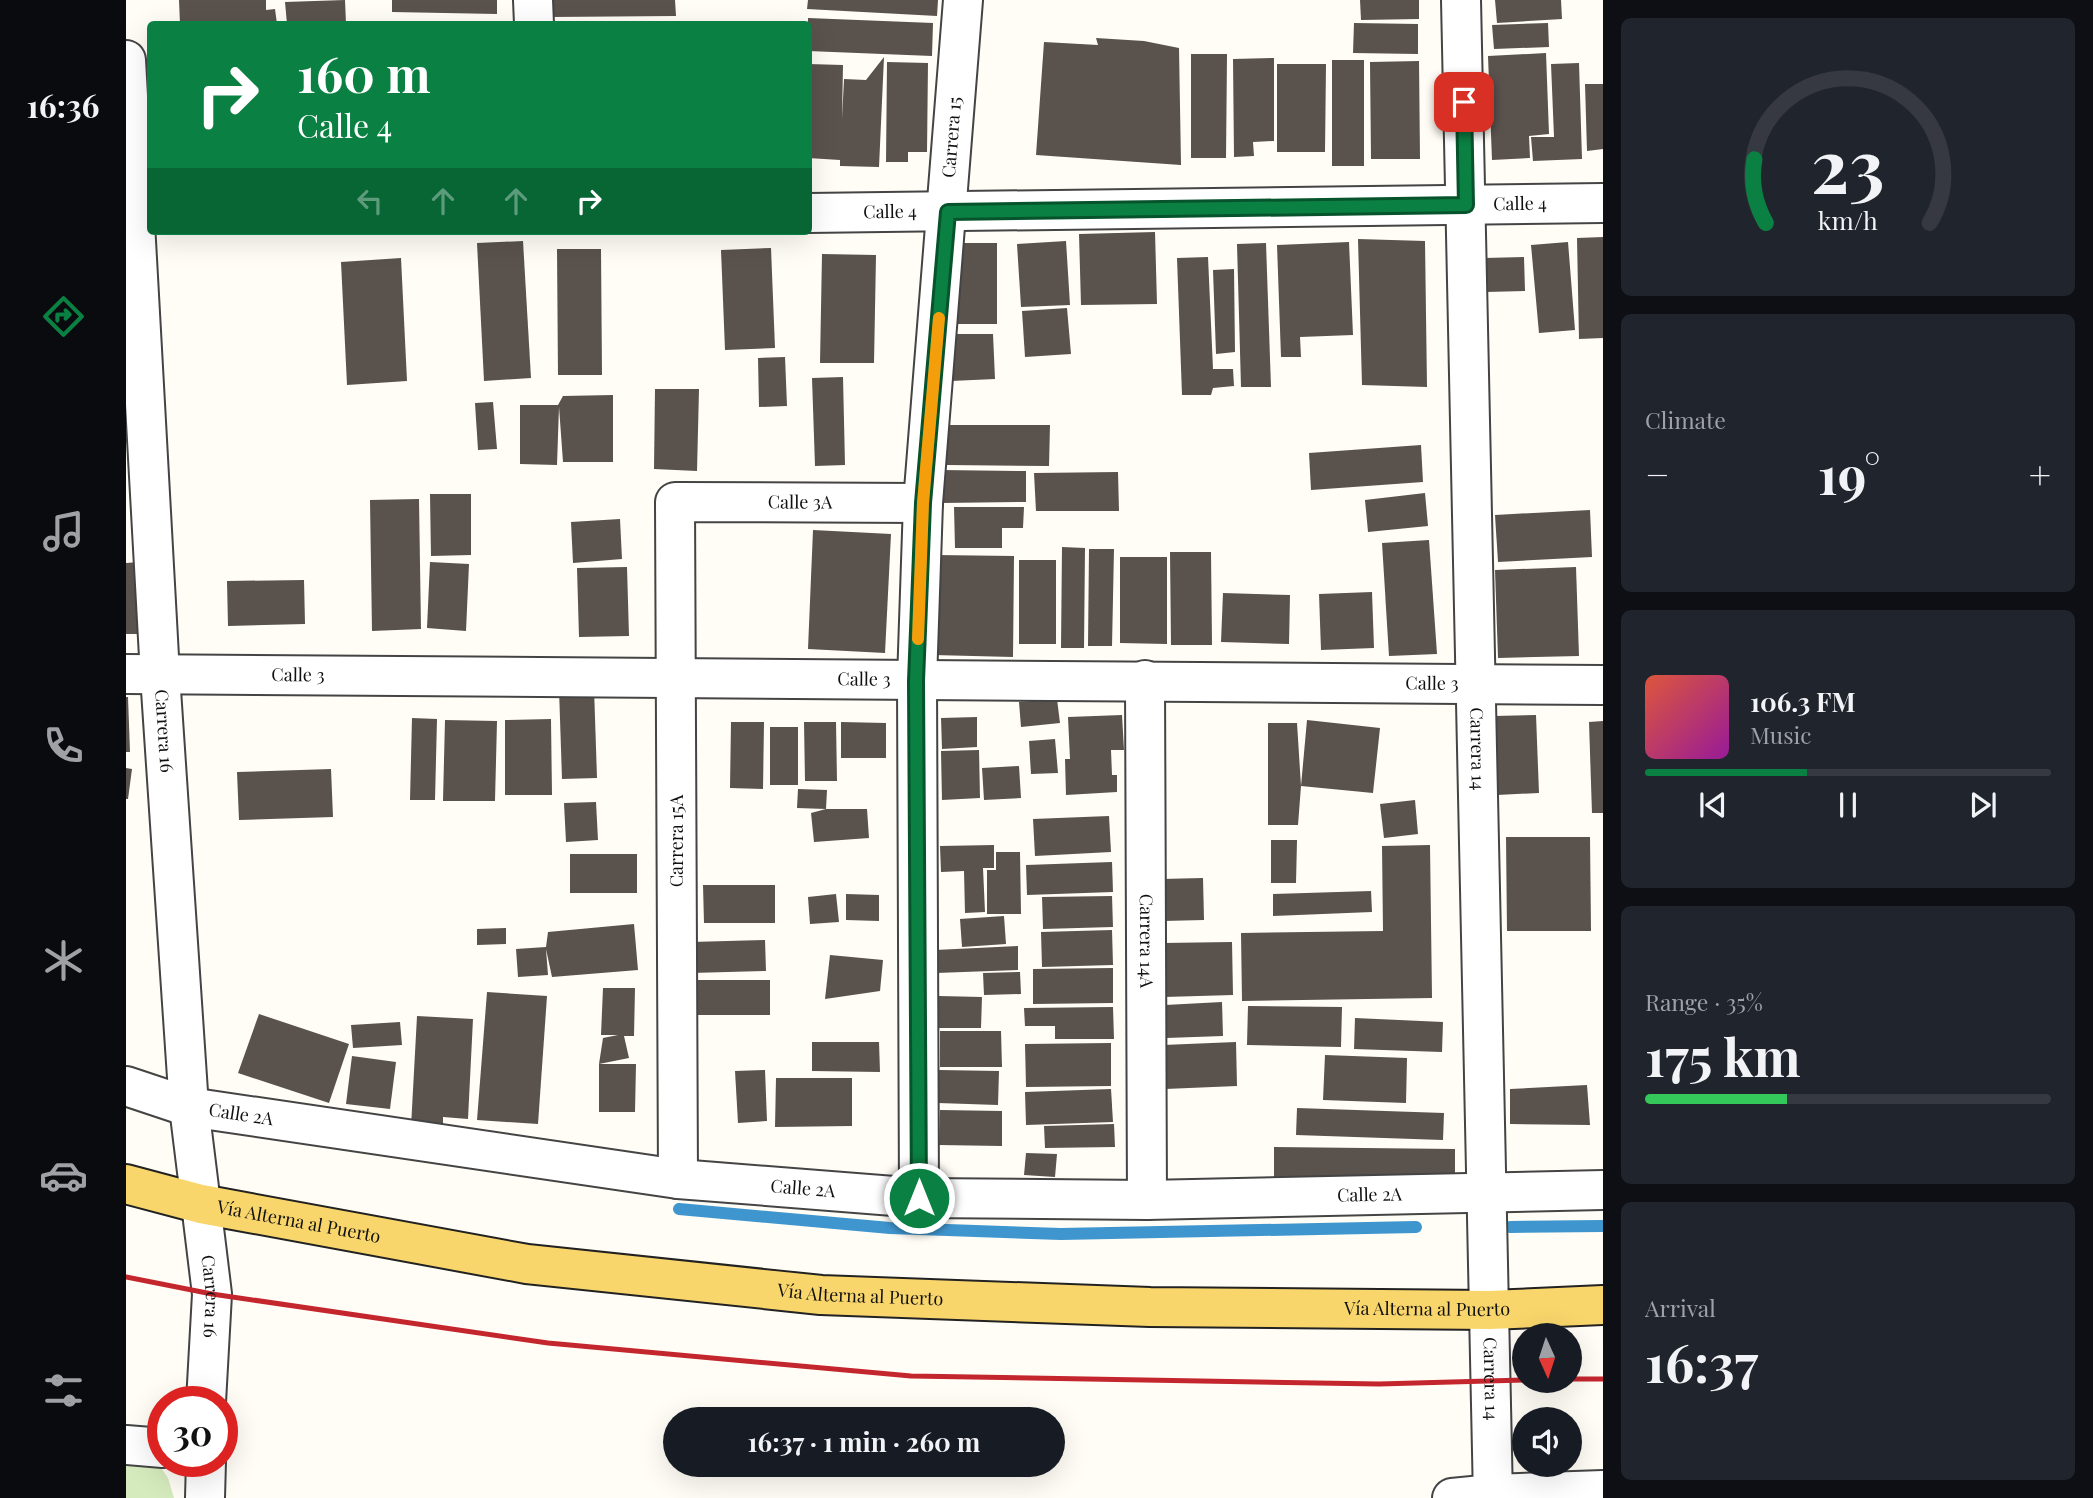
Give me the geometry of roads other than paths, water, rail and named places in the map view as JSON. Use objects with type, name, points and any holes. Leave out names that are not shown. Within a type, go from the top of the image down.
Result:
[{"type":"main road","name":"Vía Alterna al Puerto","points":[[126,1184],[201,1204],[527,1264],[821,1295],[1150,1307],[1490,1310],[1603,1305]]},
{"type":"street","points":[[533,0],[534,21]]},
{"type":"street","name":"Carrera 15","points":[[919,1198],[916,681],[923,503],[963,0]]},
{"type":"street","name":"Carrera 14","points":[[1461,0],[1493,1496]]},
{"type":"street","name":"Carrera 16","points":[[126,60],[137,221],[143,674],[212,1294],[207,1386]]},
{"type":"street","name":"Calle 4","points":[[812,213],[1603,203]]},
{"type":"street","name":"Calle 3A","points":[[675,502],[923,503]]},
{"type":"street","name":"Carrera 15A","points":[[675,502],[678,1179]]},
{"type":"street","name":"Calle 3","points":[[143,674],[1603,685]]},
{"type":"street","name":"Carrera 14A","points":[[1145,680],[1147,1200]]},
{"type":"street","name":"Calle 2A","points":[[126,1086],[190,1114],[678,1179],[919,1198],[1488,1202],[1603,1190]]},
{"type":"street","points":[[126,1445],[147,1447]]},
{"type":"street","points":[[205,1498],[206,1477]]},
{"type":"street","points":[[1452,1498],[1603,1490]]},
{"type":"waterway","points":[[679,1209],[890,1228],[1061,1234],[1416,1227]]},
{"type":"waterway","points":[[1510,1227],[1603,1226]]},
{"type":"railway","points":[[126,1277],[212,1294],[548,1343],[911,1376],[1379,1384],[1512,1380]]},
{"type":"railway","points":[[1582,1379],[1603,1379]]}]
